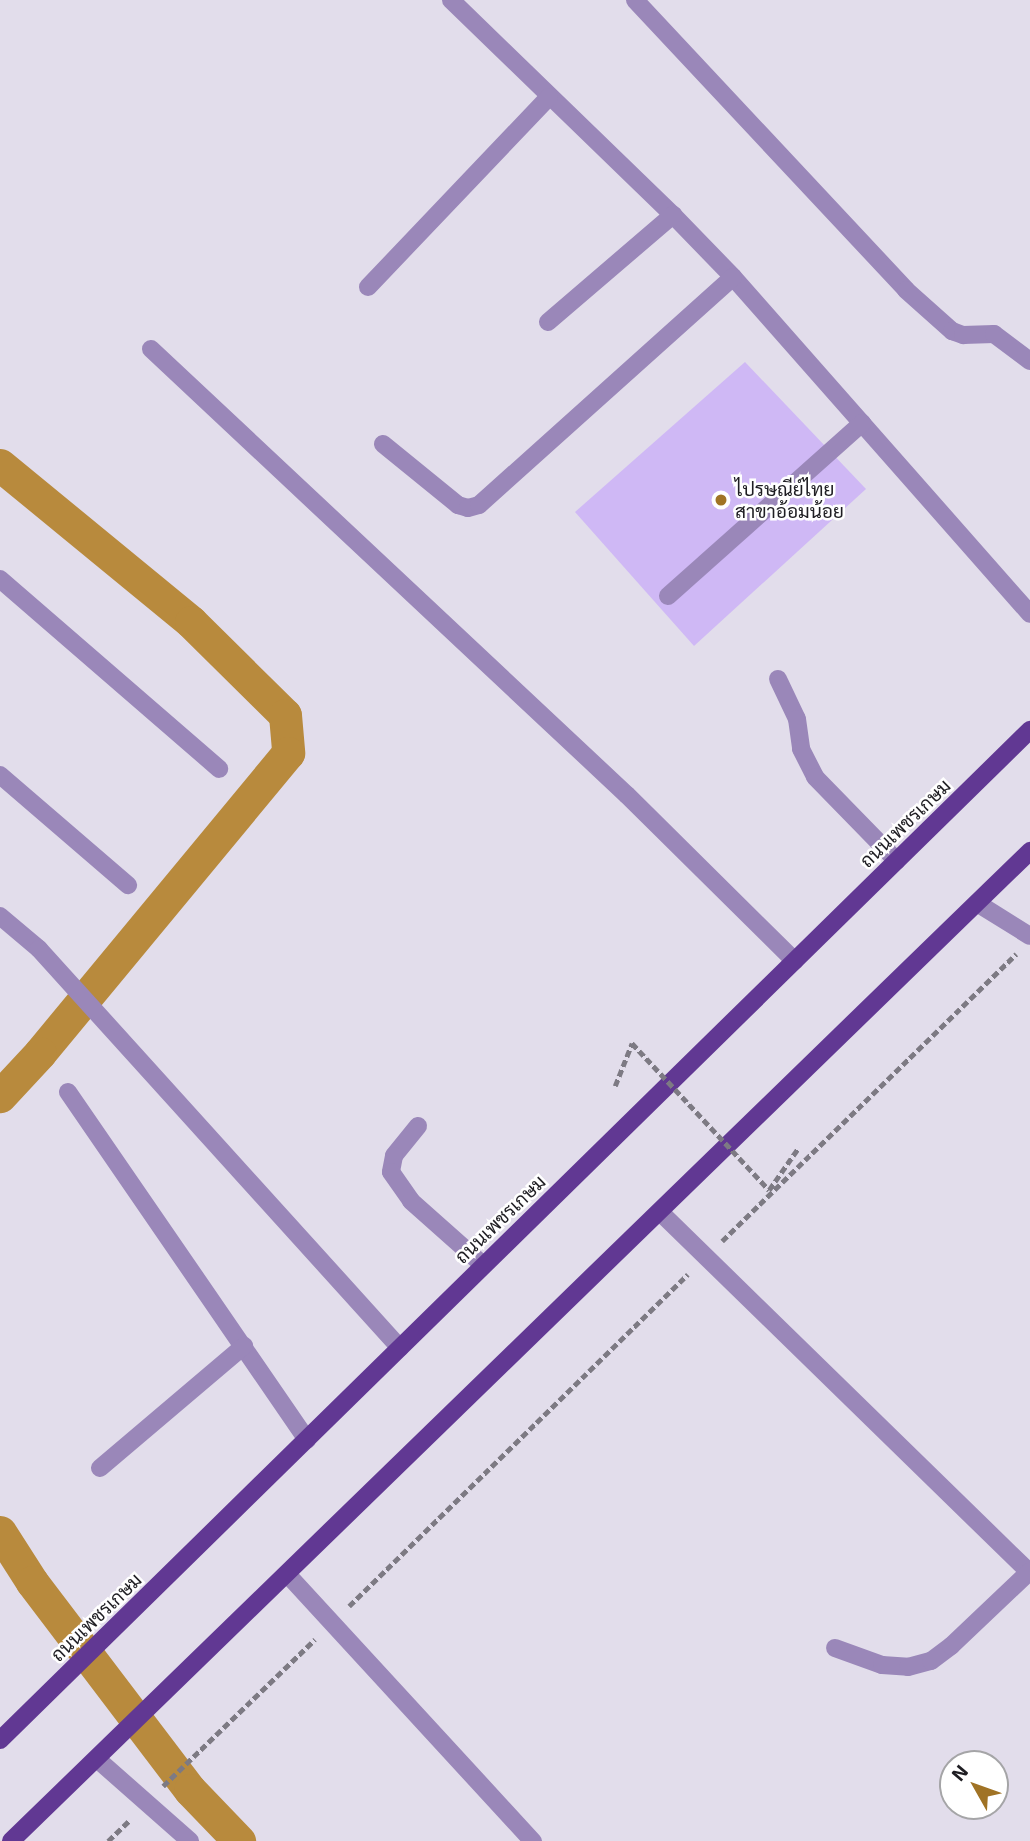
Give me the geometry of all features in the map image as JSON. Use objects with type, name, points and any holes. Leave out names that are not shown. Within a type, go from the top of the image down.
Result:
[{"type":"main road","name":"ถนนเพชรเกษม","points":[[0,1740],[1030,730]]},
{"type":"main road","points":[[11,1841],[288,1575],[1030,851]]},
{"type":"street","points":[[451,0],[673,215],[733,277],[1030,614]]},
{"type":"street","points":[[635,0],[906,290],[952,331],[962,335],[994,334],[1030,361]]},
{"type":"street","points":[[368,287],[549,97]]},
{"type":"street","points":[[548,322],[673,215]]},
{"type":"street","points":[[383,444],[458,505],[468,508],[479,505],[733,277]]},
{"type":"street","points":[[151,349],[627,794],[795,961]]},
{"type":"street","points":[[668,596],[862,423]]},
{"type":"street","points":[[0,579],[219,769]]},
{"type":"street","points":[[778,679],[797,719],[801,749],[816,777],[897,861]]},
{"type":"street","points":[[0,775],[128,885]]},
{"type":"street","points":[[977,903],[1025,943]]},
{"type":"street","points":[[0,916],[39,949],[400,1348]]},
{"type":"street","points":[[68,1092],[307,1440]]},
{"type":"street","points":[[418,1126],[394,1156],[391,1172],[411,1201],[482,1265]]},
{"type":"street","points":[[660,1212],[1029,1573],[951,1646],[931,1661],[908,1667],[882,1665],[835,1648]]},
{"type":"street","points":[[100,1468],[244,1346]]},
{"type":"street","points":[[288,1575],[533,1841]]},
{"type":"street","points":[[97,1759],[190,1841]]},
{"type":"path","points":[[164,1785],[1025,943]]},
{"type":"path","points":[[615,1086],[632,1043],[769,1190],[799,1147]]},
{"type":"building","name":"ไปรษณีย์ไทย สาขาอ้อมน้อย","points":[[745,362],[866,489],[694,646],[575,512]]},
{"type":"waterway","points":[[0,465],[191,622],[285,715],[288,753],[40,1053],[0,1096]]},
{"type":"waterway","points":[[0,1532],[32,1582],[190,1790],[239,1841]]},
{"type":"place","name":"ไปรษณีย์ไทย สาขาอ้อมน้อย","points":[[721,500]]}]
